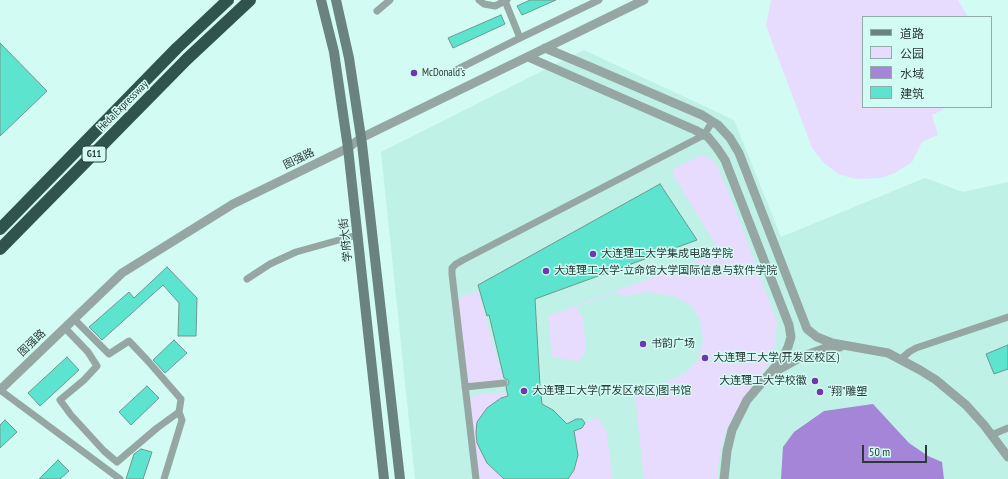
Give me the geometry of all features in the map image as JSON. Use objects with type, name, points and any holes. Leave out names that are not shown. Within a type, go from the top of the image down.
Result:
[{"type":"highway","name":"Heda Expressway","points":[[0,228],[177,48],[228,0]]},
{"type":"highway","name":"Heda Expressway","points":[[0,249],[187,59],[250,0]]},
{"type":"main road","name":"学府大街","points":[[321,0],[334,52],[348,148],[384,479]]},
{"type":"main road","points":[[336,0],[349,58],[361,138],[400,479]]},
{"type":"street","points":[[377,11],[390,0]]},
{"type":"street","points":[[480,0],[484,4],[495,6],[506,1],[520,38]]},
{"type":"street","points":[[458,69],[599,0]]},
{"type":"street","name":"图强路","points":[[0,390],[122,273],[233,204],[348,148],[361,138],[644,0]]},
{"type":"street","points":[[545,48],[702,115],[718,125],[730,138],[739,152],[807,329],[817,338],[832,343],[888,353],[936,380],[966,405],[991,434],[1008,457]]},
{"type":"street","points":[[528,56],[682,123],[704,135],[717,148],[725,160],[789,325],[791,336],[788,347],[782,359],[747,400],[738,416],[732,430],[727,451],[724,479]]},
{"type":"street","points":[[476,479],[452,268],[456,264],[704,135],[712,122]]},
{"type":"street","points":[[247,279],[270,264],[296,252],[357,235]]},
{"type":"street","points":[[901,359],[908,352],[916,348],[1008,317]]},
{"type":"street","points":[[74,319],[109,354],[129,341],[181,399],[179,412],[182,420],[164,479]]},
{"type":"street","points":[[65,328],[88,352],[97,366],[84,380],[60,400],[71,415],[104,451],[117,462],[157,428],[179,412]]},
{"type":"street","points":[[765,379],[781,367],[823,349],[856,347]]},
{"type":"street","points":[[465,387],[504,383]]},
{"type":"street","points":[[0,390],[120,479]]},
{"type":"street","points":[[991,434],[1008,428]]},
{"type":"shaded area","name":"大连理工大学(开发区校区)","points":[[584,50],[734,120],[781,237],[925,178],[963,192],[1008,182],[1008,479],[415,479],[381,152]]},
{"type":"green space","points":[[771,0],[958,0],[967,16],[862,16],[862,108],[944,108],[932,115],[938,135],[922,142],[912,162],[895,173],[880,178],[856,179],[838,174],[823,162],[812,148],[766,26]]},
{"type":"green space","points":[[702,155],[711,159],[717,165],[732,201],[777,322],[775,347],[769,364],[744,398],[731,420],[723,438],[718,465],[718,479],[644,479],[634,387],[647,387],[664,383],[686,372],[698,359],[703,341],[700,320],[691,305],[673,296],[648,292],[623,296],[616,292],[576,307],[583,317],[586,351],[579,361],[552,357],[548,316],[712,255],[715,244],[672,173],[676,167]]},
{"type":"green space","points":[[478,291],[504,383],[471,385],[467,383],[458,298]]},
{"type":"green space","points":[[505,392],[506,397],[476,432],[477,442],[481,454],[487,463],[504,479],[477,479],[470,400],[473,395]]},
{"type":"green space","points":[[597,417],[606,429],[613,479],[568,479],[574,470],[577,460],[574,431],[582,428],[590,420]]},
{"type":"water","points":[[873,404],[909,443],[928,456],[942,462],[944,479],[781,479],[783,447],[794,432],[824,411]]},
{"type":"building","points":[[530,0],[556,0],[522,15],[517,6]]},
{"type":"building","points":[[501,15],[505,24],[453,48],[448,38]]},
{"type":"building","points":[[0,43],[47,91],[0,136]]},
{"type":"building","points":[[660,184],[697,240],[535,299],[542,404],[553,410],[567,424],[576,419],[582,419],[585,423],[582,428],[574,431],[578,455],[574,470],[568,479],[504,479],[487,463],[477,443],[477,422],[487,408],[501,398],[508,396],[506,387],[509,383],[508,380],[504,378],[489,315],[487,316],[478,285]]},
{"type":"building","points":[[167,267],[197,298],[196,336],[178,336],[179,303],[163,285],[102,340],[89,327],[129,292],[134,298]]},
{"type":"building","points":[[174,340],[187,353],[165,373],[153,360]]},
{"type":"building","points":[[1008,345],[1008,369],[994,374],[986,354]]},
{"type":"building","points":[[67,357],[79,370],[40,406],[28,393]]},
{"type":"building","points":[[147,386],[159,398],[131,425],[119,412]]},
{"type":"building","points":[[5,420],[17,432],[0,448],[0,425]]},
{"type":"building","points":[[141,449],[152,452],[143,479],[126,479],[134,454]]},
{"type":"building","points":[[58,460],[69,471],[60,479],[39,479]]},
{"type":"place","name":"McDonald's","points":[[414,73]]},
{"type":"place","name":"大连理工大学集成电路学院","points":[[593,254]]},
{"type":"place","name":"大连理工大学-立命馆大学国际信息与软件学院","points":[[546,271]]},
{"type":"place","name":"书韵广场","points":[[643,344]]},
{"type":"place","name":"大连理工大学(开发区校区)","points":[[705,358]]},
{"type":"place","name":"大连理工大学校徽","points":[[815,381]]},
{"type":"place","name":"大连理工大学(开发区校区)图书馆","points":[[524,391]]},
{"type":"place","name":"“翔”雕塑","points":[[820,392]]}]
